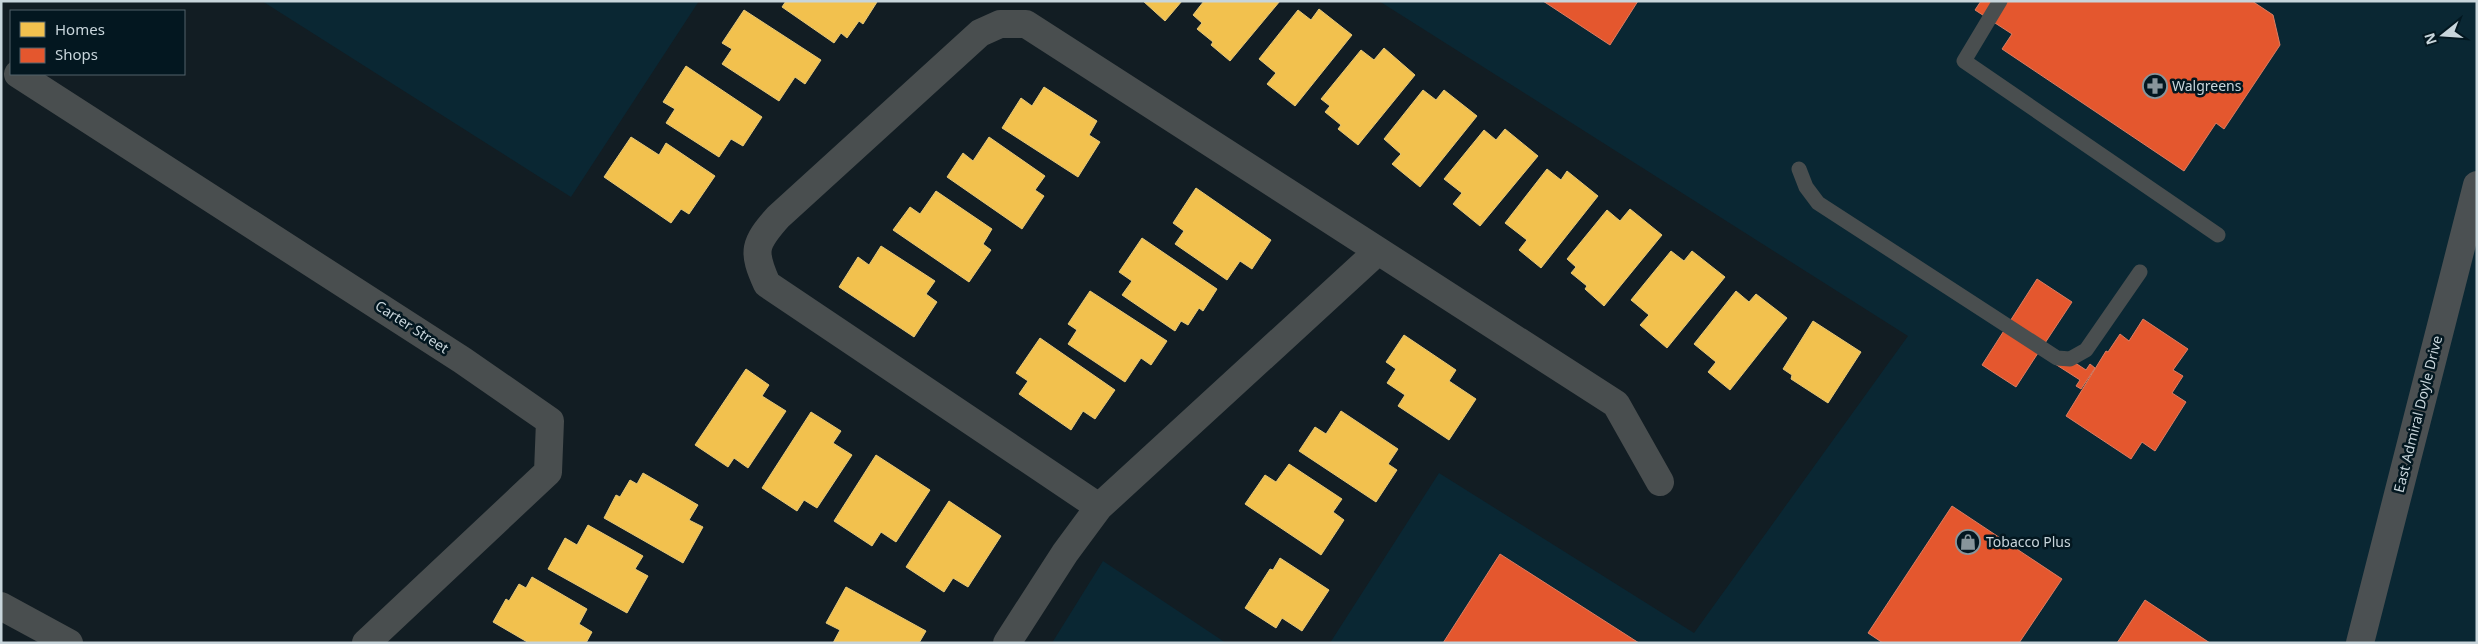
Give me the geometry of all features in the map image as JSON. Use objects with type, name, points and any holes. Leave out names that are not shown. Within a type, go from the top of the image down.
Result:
[{"type":"main road","name":"East Admiral Doyle Drive","points":[[2360,643],[2477,185]]},
{"type":"street","points":[[1099,507],[766,284],[756,260],[761,237],[778,217],[980,32],[1000,24],[1026,24],[1377,252],[1616,404],[1660,482]]},
{"type":"street","name":"Carter Street","points":[[20,75],[462,360],[550,421],[548,472],[366,643]]},
{"type":"street","points":[[1007,643],[1065,552],[1099,507],[1377,252]]},
{"type":"street","points":[[1,606],[69,643]]},
{"type":"lane","points":[[2000,1],[1964,61],[2218,235]]},
{"type":"lane","points":[[1799,169],[1806,187],[1818,203],[2057,358],[2070,359],[2086,350],[2140,272]]},
{"type":"shaded area","points":[[262,1],[699,1],[571,197]]},
{"type":"shaded area","points":[[1379,1],[2477,1],[2477,643],[1330,643],[1439,473],[1694,633],[1908,336]]},
{"type":"shaded area","points":[[1103,561],[1226,643],[1052,643]]},
{"type":"building: Homes","points":[[786,1],[877,2],[863,24],[859,21],[847,38],[841,33],[834,43],[782,7]]},
{"type":"building: Homes","points":[[1143,1],[1182,1],[1165,21]]},
{"type":"building: Homes","points":[[1204,1],[1280,1],[1230,61],[1211,45],[1213,42],[1197,29],[1202,23],[1193,15]]},
{"type":"building: Homes","points":[[1319,9],[1352,35],[1295,106],[1267,84],[1276,73],[1259,59],[1298,10],[1311,20]]},
{"type":"building: Homes","points":[[744,10],[821,60],[805,84],[795,77],[779,101],[722,64],[732,49],[722,43]]},
{"type":"building: Homes","points":[[1384,48],[1415,75],[1358,145],[1338,129],[1341,125],[1325,112],[1330,106],[1321,99],[1361,50],[1374,60]]},
{"type":"building: Homes","points":[[686,66],[762,117],[743,146],[731,139],[719,157],[666,123],[675,109],[663,102]]},
{"type":"building: Homes","points":[[1044,87],[1097,121],[1089,135],[1100,142],[1078,177],[1002,128],[1021,98],[1032,106]]},
{"type":"building: Homes","points":[[1423,90],[1436,100],[1444,90],[1477,116],[1420,187],[1392,164],[1401,154],[1384,139]]},
{"type":"building: Homes","points":[[1505,129],[1538,156],[1480,226],[1453,204],[1462,193],[1444,179],[1484,130],[1496,140]]},
{"type":"building: Homes","points":[[631,137],[659,155],[666,143],[715,176],[689,214],[681,209],[671,223],[604,177]]},
{"type":"building: Homes","points":[[989,137],[1045,176],[1035,190],[1044,196],[1022,229],[947,177],[963,153],[973,161]]},
{"type":"building: Homes","points":[[1547,169],[1561,180],[1567,171],[1598,196],[1541,268],[1519,250],[1527,240],[1505,223]]},
{"type":"building: Homes","points":[[1196,188],[1271,240],[1252,269],[1240,261],[1227,280],[1175,244],[1184,231],[1173,223]]},
{"type":"building: Homes","points":[[936,191],[992,229],[983,244],[991,250],[969,282],[893,230],[910,207],[920,214]]},
{"type":"building: Homes","points":[[1630,209],[1662,235],[1604,306],[1585,289],[1587,286],[1571,273],[1576,267],[1567,259],[1607,210],[1620,221]]},
{"type":"building: Homes","points":[[1142,238],[1217,289],[1203,311],[1199,308],[1188,325],[1181,321],[1175,331],[1122,295],[1132,281],[1119,272]]},
{"type":"building: Homes","points":[[881,246],[935,281],[926,294],[937,302],[914,337],[839,287],[858,257],[869,265]]},
{"type":"building: Homes","points":[[1671,251],[1684,261],[1692,251],[1725,277],[1667,348],[1640,325],[1649,315],[1631,300]]},
{"type":"building: Homes","points":[[1090,291],[1167,341],[1151,365],[1141,358],[1125,382],[1068,344],[1077,330],[1068,324]]},
{"type":"building: Homes","points":[[1736,291],[1749,302],[1756,294],[1787,318],[1730,390],[1708,372],[1716,362],[1694,344]]},
{"type":"building: Homes","points":[[1813,321],[1861,352],[1828,403],[1791,379],[1792,375],[1783,369]]},
{"type":"building: Homes","points":[[1404,335],[1456,370],[1449,381],[1476,399],[1449,440],[1398,406],[1405,395],[1387,383],[1396,369],[1386,362]]},
{"type":"building: Homes","points":[[1040,338],[1115,390],[1095,419],[1083,411],[1071,430],[1019,394],[1028,381],[1016,373]]},
{"type":"building: Homes","points":[[746,369],[769,385],[762,396],[786,411],[748,468],[734,458],[728,467],[695,445]]},
{"type":"building: Homes","points":[[1341,411],[1398,449],[1388,464],[1397,470],[1376,502],[1299,451],[1315,427],[1326,434]]},
{"type":"building: Homes","points":[[811,412],[841,431],[833,443],[852,455],[817,508],[804,500],[797,511],[762,488]]},
{"type":"building: Homes","points":[[876,455],[930,490],[896,542],[881,532],[872,546],[834,521]]},
{"type":"building: Homes","points":[[1289,464],[1342,499],[1333,512],[1344,520],[1321,555],[1245,504],[1265,475],[1276,482]]},
{"type":"building: Homes","points":[[643,473],[698,505],[689,520],[703,527],[683,563],[604,518],[616,495],[620,497],[630,480],[637,484]]},
{"type":"building: Homes","points":[[949,501],[1001,536],[968,587],[953,578],[944,592],[906,567]]},
{"type":"building: Homes","points":[[588,525],[643,556],[635,569],[648,576],[627,613],[548,569],[565,538],[577,545]]},
{"type":"building: Homes","points":[[1280,558],[1329,590],[1302,631],[1282,618],[1276,628],[1245,608],[1270,569],[1273,570]]},
{"type":"building: Homes","points":[[532,577],[587,609],[579,624],[592,632],[586,643],[529,643],[493,622],[506,599],[509,601],[519,584],[526,588]]},
{"type":"building: Homes","points":[[846,587],[926,631],[919,643],[833,643],[840,630],[826,623]]},
{"type":"building: Shops","points":[[1543,1],[1638,1],[1610,45]]},
{"type":"building: Shops","name":"Walgreens","points":[[1981,1],[2252,1],[2273,15],[2280,45],[2224,129],[2216,123],[2184,171],[2002,49],[2012,34],[1975,10]]},
{"type":"building: Shops","points":[[2037,279],[2072,302],[2045,343],[2086,370],[2090,364],[2095,368],[2081,389],[2076,386],[2080,380],[2038,353],[2016,387],[1982,365]]},
{"type":"building: Shops","points":[[2143,319],[2188,349],[2173,370],[2183,376],[2172,393],[2186,402],[2155,451],[2142,442],[2131,459],[2066,416],[2106,351],[2108,352],[2120,334],[2129,341]]},
{"type":"building: Shops","name":"Tobacco Plus","points":[[1952,506],[2062,579],[2019,643],[1883,643],[1868,633]]},
{"type":"building: Shops","points":[[1500,554],[1639,643],[1443,643]]},
{"type":"building: Shops","points":[[2145,600],[2210,643],[2117,643]]},
{"type":"place","name":"Walgreens","points":[[2155,86]]},
{"type":"place","name":"Tobacco Plus","points":[[1968,542]]}]
